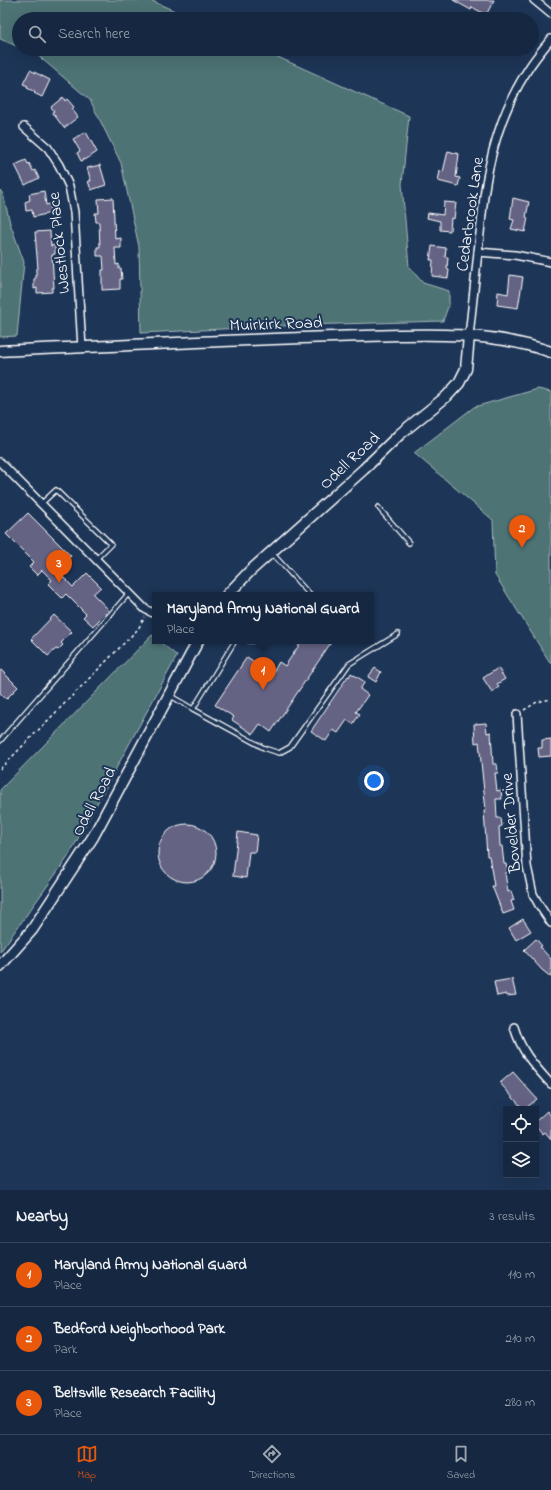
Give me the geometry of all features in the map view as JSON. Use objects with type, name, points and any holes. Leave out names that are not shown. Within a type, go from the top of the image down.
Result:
[{"type":"street","points":[[534,0],[551,14]]},
{"type":"street","name":"Cedarbrook Lane","points":[[539,54],[551,39]]},
{"type":"street","name":"Cedarbrook Lane","points":[[469,336],[487,174],[498,132],[507,109],[521,80],[538,56]]},
{"type":"street","name":"Westlock Place","points":[[24,127],[48,148],[59,165],[69,186],[74,212],[82,348]]},
{"type":"street","points":[[478,252],[515,255],[551,262]]},
{"type":"street","name":"Muirkirk Road","points":[[0,351],[275,338],[421,335],[469,336],[504,339],[525,343],[551,352]]},
{"type":"street","name":"Odell Road","points":[[230,592],[250,571],[364,469],[400,434],[431,409],[459,383],[466,369],[469,336]]},
{"type":"street","points":[[0,462],[129,593],[152,612]]},
{"type":"street","name":"Odell Road","points":[[0,966],[32,930],[93,837],[168,694],[196,644]]},
{"type":"street","name":"Bovelder Drive","points":[[517,714],[527,866],[533,894],[551,924]]},
{"type":"street","points":[[514,1027],[524,1051],[551,1084]]},
{"type":"lane","points":[[41,504],[56,490],[111,544],[96,559]]},
{"type":"lane","points":[[378,507],[409,543]]},
{"type":"lane","points":[[271,552],[307,592]]},
{"type":"lane","points":[[0,741],[129,593]]},
{"type":"lane","points":[[168,694],[264,748],[279,752],[290,748],[349,664],[398,634]]},
{"type":"lane","points":[[193,708],[233,644]]},
{"type":"path","points":[[0,769],[138,629],[152,612]]},
{"type":"path","points":[[517,714],[537,702],[551,699]]},
{"type":"green space","points":[[0,0],[150,0],[177,12],[12,12],[12,44],[0,39]]},
{"type":"green space","points":[[39,56],[276,56],[409,116],[402,184],[409,267],[423,283],[449,291],[449,304],[443,321],[303,325],[141,333],[139,247],[121,163],[90,100]]},
{"type":"green space","points":[[0,190],[3,194],[10,223],[24,262],[17,336],[0,337]]},
{"type":"green space","points":[[538,389],[551,392],[551,664],[495,575],[493,520],[414,453],[474,407]]},
{"type":"green space","points":[[152,635],[152,644],[163,644],[177,656],[68,857],[0,952],[0,790]]},
{"type":"building","points":[[453,0],[494,0],[488,12],[481,12],[472,7],[471,10]]},
{"type":"building","points":[[30,70],[50,80],[42,97],[34,93],[35,92],[27,88],[28,86],[23,84]]},
{"type":"building","points":[[63,97],[65,101],[67,99],[74,107],[72,109],[78,117],[64,128],[52,112],[54,111],[51,107]]},
{"type":"building","points":[[86,132],[97,152],[81,161],[77,153],[80,151],[73,139]]},
{"type":"building","points":[[448,151],[459,154],[456,177],[460,178],[458,186],[438,181],[440,171],[443,172]]},
{"type":"building","points":[[26,160],[33,171],[35,170],[39,178],[25,185],[15,165]]},
{"type":"building","points":[[100,165],[106,185],[91,190],[88,181],[91,181],[87,168]]},
{"type":"building","points":[[44,191],[46,205],[50,204],[51,213],[33,217],[32,210],[26,211],[25,202],[30,200],[29,194]]},
{"type":"building","points":[[113,198],[115,239],[121,238],[121,248],[115,248],[116,265],[119,264],[122,279],[120,279],[120,289],[102,290],[102,270],[104,270],[103,256],[97,256],[97,247],[100,247],[99,222],[96,222],[95,213],[99,213],[98,199]]},
{"type":"building","points":[[513,198],[529,202],[525,232],[511,229],[514,220],[510,219]]},
{"type":"building","points":[[444,202],[456,203],[454,219],[451,218],[450,231],[440,230],[440,221],[427,218],[428,213],[443,215]]},
{"type":"building","points":[[50,231],[51,246],[55,245],[55,254],[52,255],[54,288],[52,288],[52,292],[37,293],[37,288],[34,289],[36,269],[38,269],[35,232]]},
{"type":"building","points":[[432,246],[446,248],[445,257],[448,257],[448,278],[432,276],[433,260],[430,260]]},
{"type":"building","points":[[510,275],[523,277],[518,308],[497,305],[498,292],[508,294]]},
{"type":"building","points":[[28,513],[71,556],[56,570],[73,587],[87,573],[101,587],[93,594],[109,610],[93,626],[83,617],[86,614],[66,594],[62,598],[48,584],[52,580],[42,570],[37,575],[29,567],[34,562],[6,534]]},
{"type":"building","points":[[54,615],[72,632],[61,643],[63,645],[58,650],[56,649],[48,656],[31,639]]},
{"type":"building","points":[[300,644],[330,644],[271,732],[260,724],[253,734],[232,720],[234,717],[215,705],[247,657],[272,674],[279,662],[285,666]]},
{"type":"building","points":[[375,668],[381,672],[376,682],[368,677]]},
{"type":"building","points":[[498,668],[505,679],[497,684],[499,687],[492,692],[483,678]]},
{"type":"building","points":[[0,669],[18,687],[6,699],[0,693]]},
{"type":"building","points":[[351,673],[365,682],[360,689],[368,695],[356,712],[360,714],[353,724],[347,720],[338,733],[333,730],[326,741],[311,731]]},
{"type":"building","points":[[486,723],[487,733],[491,732],[493,764],[497,764],[498,773],[495,773],[497,791],[501,790],[502,799],[496,799],[497,818],[501,818],[502,826],[499,827],[500,846],[502,846],[504,864],[506,864],[508,873],[505,873],[508,892],[511,891],[514,900],[511,901],[514,910],[503,914],[492,886],[494,886],[489,856],[487,856],[484,811],[486,811],[479,742],[475,743],[474,724]]},
{"type":"building","points":[[551,739],[551,756],[539,757],[538,748],[542,748],[542,740]]},
{"type":"building","points":[[187,824],[198,826],[208,832],[214,842],[216,853],[214,864],[208,874],[198,880],[187,882],[176,880],[166,874],[160,864],[158,853],[160,842],[166,832],[176,826]]},
{"type":"building","points":[[238,832],[257,835],[255,852],[249,852],[246,878],[233,876]]},
{"type":"building","points":[[523,919],[531,931],[516,940],[509,928]]},
{"type":"building","points":[[536,939],[542,946],[540,947],[551,959],[551,977],[542,970],[524,950]]},
{"type":"building","points":[[512,979],[516,995],[507,996],[506,994],[497,996],[494,982]]},
{"type":"building","points":[[513,1072],[537,1099],[529,1106],[520,1106],[500,1083]]},
{"type":"building","points":[[547,1111],[551,1116],[551,1139],[545,1132],[543,1134],[539,1129],[539,1118]]},
{"type":"place","name":"Bedford Neighborhood Park","points":[[522,548]]},
{"type":"place","name":"Beltsville Research Facility","points":[[59,583]]},
{"type":"place","name":"Maryland Army National Guard","points":[[263,690]]}]
